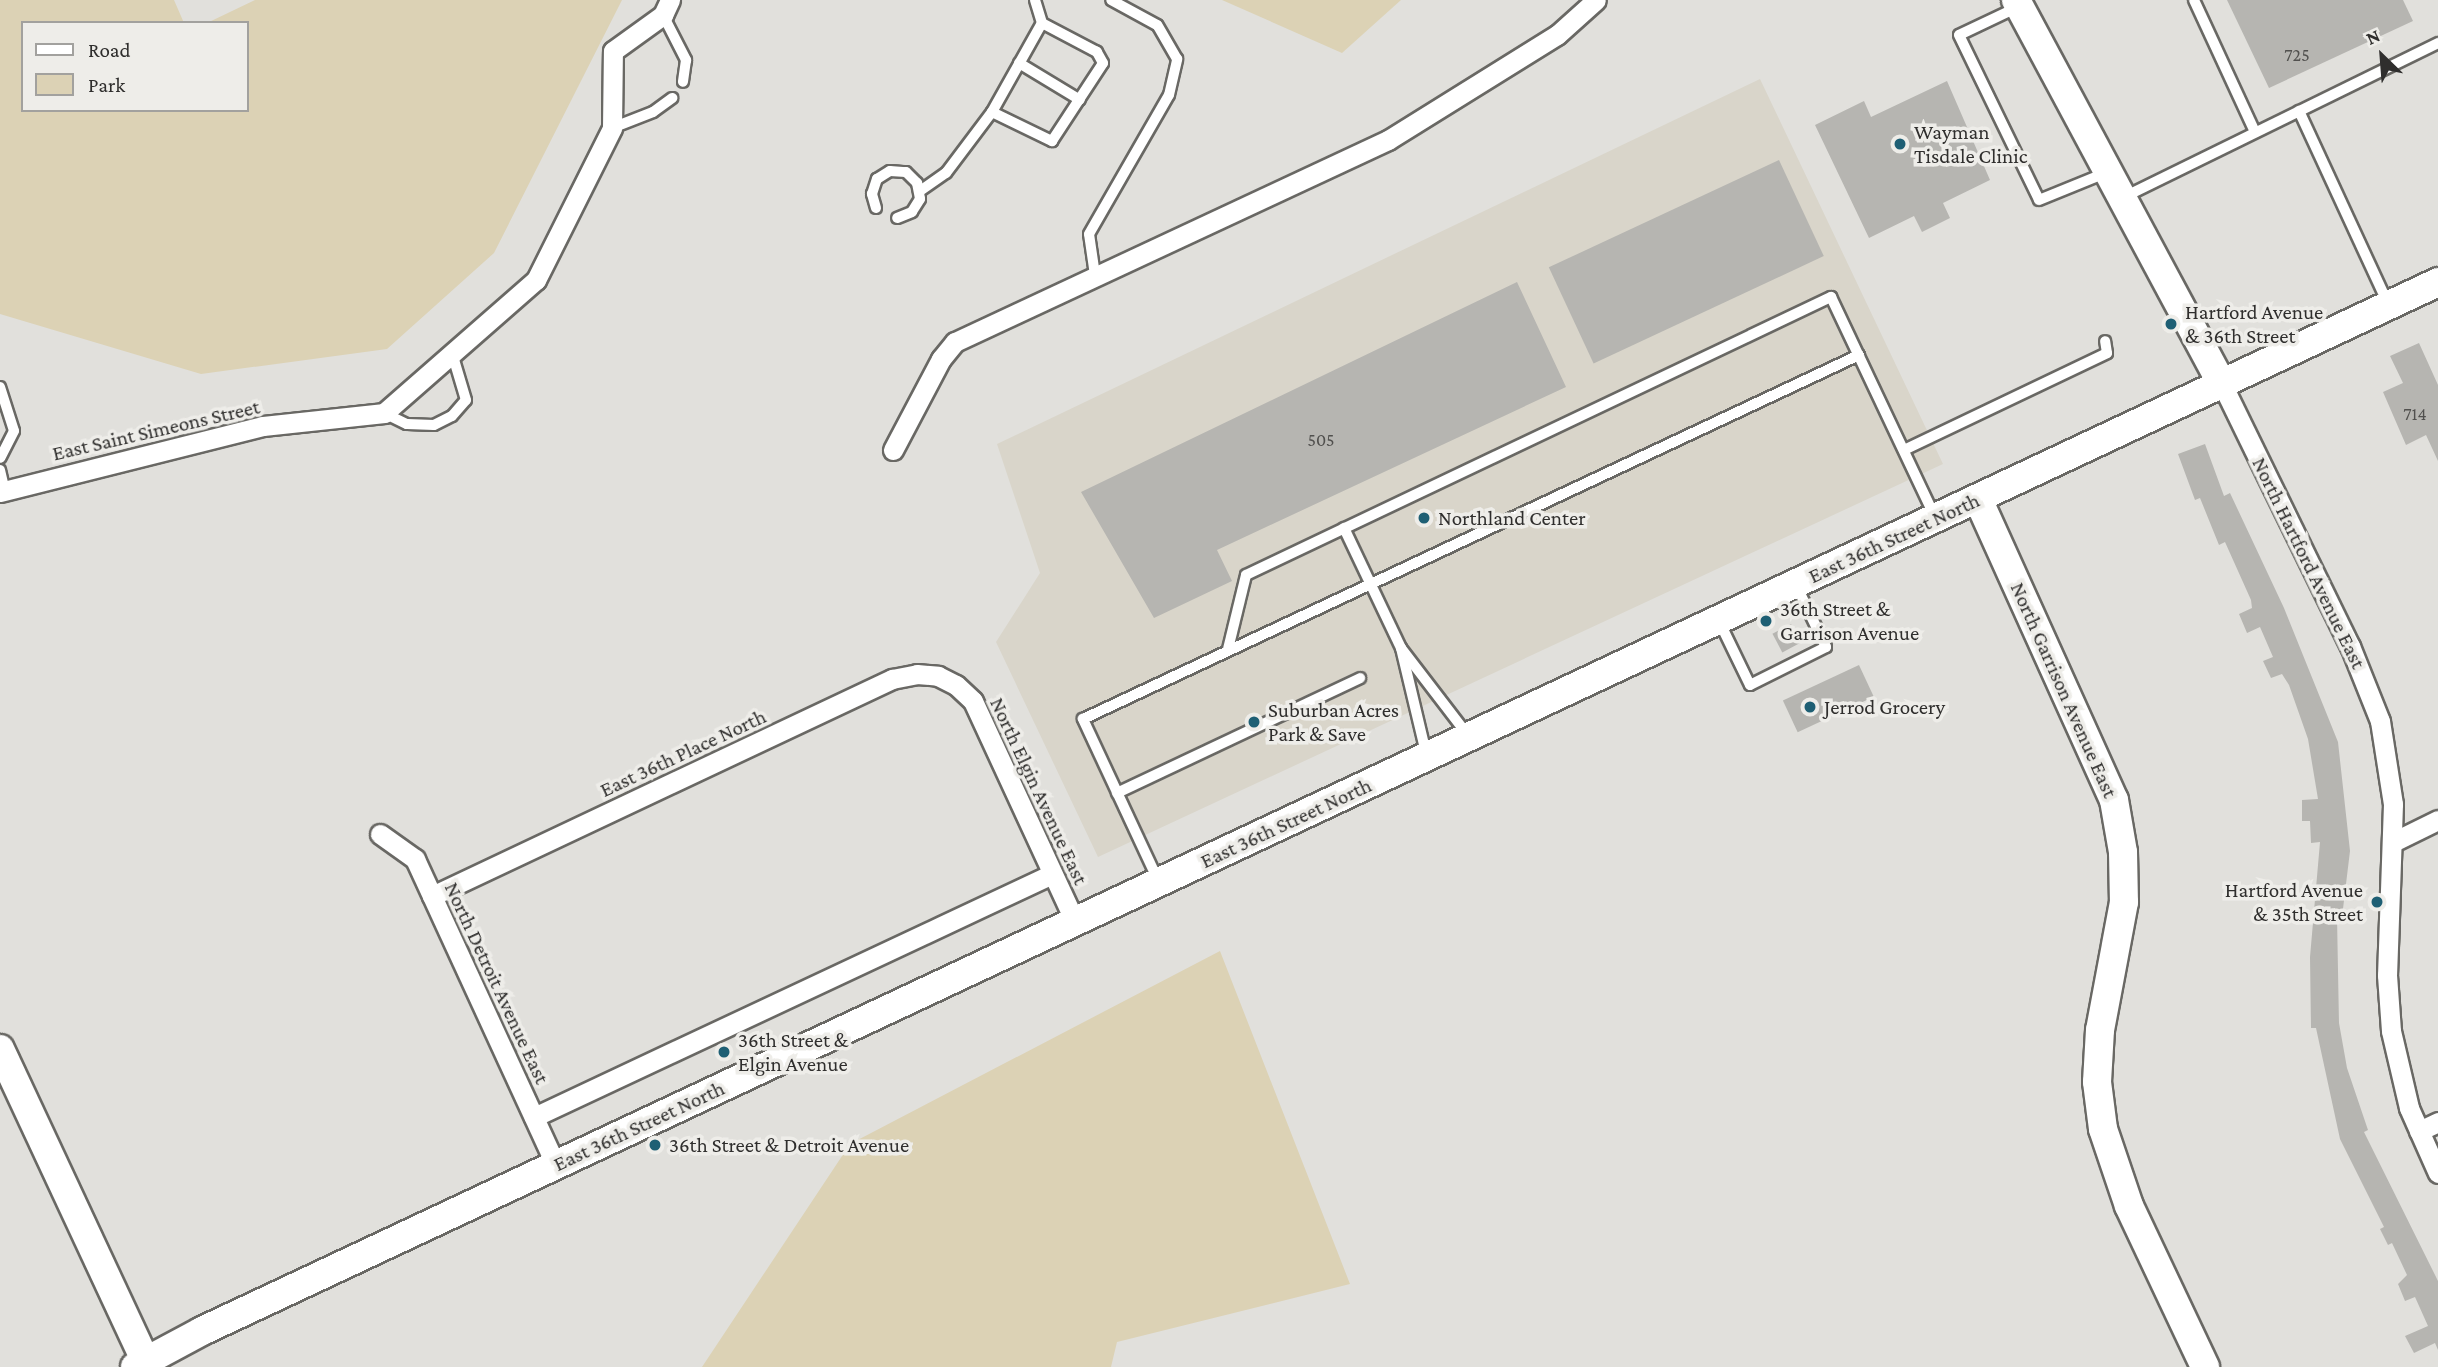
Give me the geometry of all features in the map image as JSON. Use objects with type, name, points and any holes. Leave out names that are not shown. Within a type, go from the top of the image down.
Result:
[{"type":"main road","name":"North Hartford Avenue East","points":[[2018,3],[2106,173],[2222,384]]},
{"type":"main road","name":"East 36th Street North","points":[[143,1365],[556,1165],[1074,920],[1428,757],[2438,282]]},
{"type":"main road","name":"North Garrison Avenue East","points":[[1978,499],[2114,800],[2123,852],[2124,902],[2100,1030],[2097,1082],[2103,1129],[2129,1206],[2205,1367]]},
{"type":"main road","points":[[0,1049],[143,1365]]},
{"type":"street","points":[[893,450],[941,359],[955,342],[1388,140],[1557,35],[1596,0]]},
{"type":"street","points":[[384,413],[536,280],[612,128],[613,51],[666,8]]},
{"type":"street","name":"North Hartford Avenue East","points":[[2222,384],[2370,692],[2389,768],[2393,842],[2388,1006],[2403,1088],[2438,1173]]},
{"type":"street","name":"East Saint Simeons Street","points":[[2,491],[250,429],[384,413]]},
{"type":"street","name":"East 36th Place North","points":[[432,896],[892,679],[917,674],[937,676],[956,685]]},
{"type":"street","name":"North Elgin Avenue East","points":[[956,685],[973,701],[1074,920]]},
{"type":"street","points":[[2393,842],[2438,820]]},
{"type":"street","name":"North Detroit Avenue East","points":[[380,834],[415,859],[556,1165]]},
{"type":"street","points":[[534,1117],[1052,874]]},
{"type":"street","points":[[2419,1131],[2438,1122]]},
{"type":"lane","points":[[992,112],[1052,141],[1103,62],[1097,52],[1042,23],[1035,0]]},
{"type":"lane","points":[[1095,275],[1090,234],[1169,95],[1177,59],[1157,25],[1111,0]]},
{"type":"lane","points":[[2193,0],[2255,132]]},
{"type":"lane","points":[[2018,3],[1959,35],[2039,201],[2106,173]]},
{"type":"lane","points":[[666,8],[686,60],[683,82]]},
{"type":"lane","points":[[920,191],[946,173],[992,112],[1042,23]]},
{"type":"lane","points":[[2120,199],[2438,43]]},
{"type":"lane","points":[[1019,63],[1080,100]]},
{"type":"lane","points":[[612,128],[653,112],[672,98]]},
{"type":"lane","points":[[2299,111],[2389,305]]},
{"type":"lane","points":[[876,208],[873,186],[890,171],[913,177],[920,191],[917,206],[897,218]]},
{"type":"lane","points":[[1228,649],[1246,575],[1831,297],[1935,519]]},
{"type":"lane","points":[[1904,450],[2107,353],[2105,341]]},
{"type":"lane","points":[[384,413],[407,424],[434,425],[452,416],[466,400],[452,354]]},
{"type":"lane","points":[[1159,882],[1083,719],[1859,355]]},
{"type":"lane","points":[[0,387],[14,431],[0,458]]},
{"type":"lane","points":[[0,470],[2,491]]},
{"type":"lane","points":[[1344,528],[1401,648],[1428,757]]},
{"type":"lane","points":[[1719,620],[1750,685],[1826,648],[1796,584]]},
{"type":"lane","points":[[1401,648],[1469,737]]},
{"type":"lane","points":[[1117,793],[1360,678]]},
{"type":"shaded area","name":"Northland Center","points":[[1760,79],[1943,464],[1098,857],[996,642],[1040,573],[997,444]]},
{"type":"green space","points":[[0,0],[174,0],[183,21],[21,21],[21,112],[248,112],[248,21],[211,21],[255,0],[622,0],[494,253],[387,349],[201,374],[0,314]]},
{"type":"green space","points":[[1222,0],[1401,0],[1342,53]]},
{"type":"green space","points":[[1220,951],[1350,1284],[1117,1342],[1111,1367],[702,1367],[850,1144]]},
{"type":"building","points":[[2227,0],[2403,0],[2413,21],[2269,88]]},
{"type":"building","name":"Wayman Tisdale Clinic","points":[[1947,81],[1990,180],[1943,203],[1950,218],[1922,232],[1914,216],[1869,238],[1815,125],[1864,101],[1871,117]]},
{"type":"building","points":[[1779,160],[1824,256],[1594,363],[1549,267]]},
{"type":"building","points":[[1517,282],[1566,387],[1217,550],[1232,581],[1154,618],[1081,492]]},
{"type":"building","points":[[2419,343],[2438,385],[2438,461],[2426,435],[2406,445],[2383,392],[2403,383],[2390,356]]},
{"type":"building","points":[[2205,444],[2224,496],[2230,493],[2284,608],[2338,742],[2350,851],[2342,917],[2337,917],[2339,1023],[2347,1068],[2368,1130],[2364,1132],[2438,1281],[2438,1350],[2435,1343],[2414,1353],[2405,1336],[2428,1326],[2415,1297],[2405,1301],[2398,1284],[2407,1275],[2392,1243],[2388,1245],[2380,1229],[2384,1227],[2340,1139],[2316,1028],[2311,1028],[2310,957],[2320,842],[2311,843],[2310,821],[2302,821],[2302,800],[2318,799],[2308,739],[2289,685],[2282,674],[2271,678],[2263,661],[2273,657],[2260,627],[2247,633],[2239,614],[2252,608],[2251,600],[2225,542],[2219,545],[2200,498],[2195,500],[2178,454]]},
{"type":"building","points":[[1791,624],[1801,643],[1782,652],[1772,634]]},
{"type":"building","points":[[1859,665],[1874,697],[1798,732],[1783,700]]},
{"type":"place","name":"Wayman Tisdale Clinic","points":[[1900,144]]},
{"type":"place","name":"Hartford Avenue & 36th Street","points":[[2171,324]]},
{"type":"place","name":"Northland Center","points":[[1424,518]]},
{"type":"place","name":"36th Street & Garrison Avenue","points":[[1766,621]]},
{"type":"place","name":"Jerrod Grocery","points":[[1810,707]]},
{"type":"place","name":"Suburban Acres Park & Save","points":[[1254,722]]},
{"type":"place","name":"Hartford Avenue & 35th Street","points":[[2377,902]]},
{"type":"place","name":"36th Street & Elgin Avenue","points":[[724,1052]]},
{"type":"place","name":"36th Street & Detroit Avenue","points":[[655,1145]]}]
